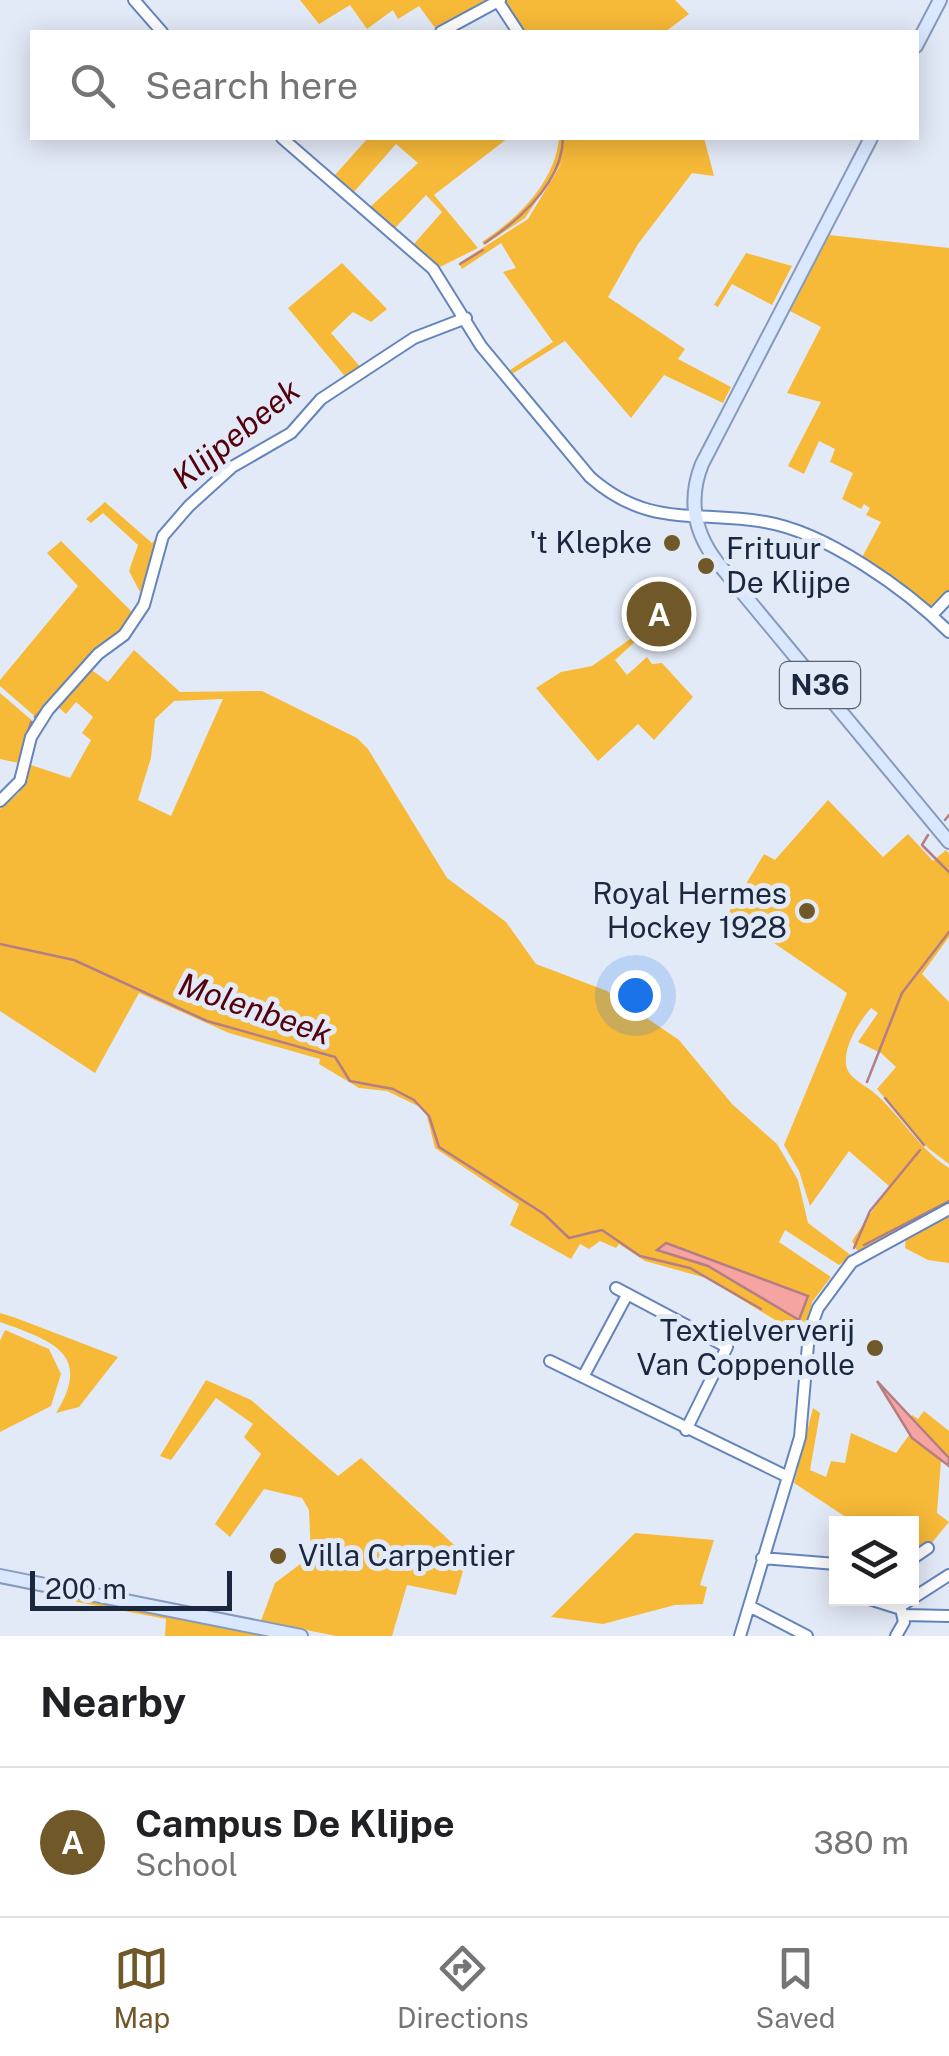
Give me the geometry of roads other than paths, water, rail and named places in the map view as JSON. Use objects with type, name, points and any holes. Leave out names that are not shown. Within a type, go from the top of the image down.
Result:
[{"type":"main road","points":[[919,40],[940,0]]},
{"type":"main road","points":[[695,517],[695,485],[702,464],[869,140]]},
{"type":"main road","name":"N36","points":[[695,517],[717,562],[949,842]]},
{"type":"main road","points":[[0,1576],[301,1636]]},
{"type":"street","points":[[134,0],[160,30]]},
{"type":"street","points":[[444,30],[498,0],[517,30]]},
{"type":"street","points":[[286,140],[427,263],[482,346],[597,484],[618,499],[654,514],[766,522],[796,531],[866,568],[933,614],[949,632]]},
{"type":"street","points":[[0,801],[20,781],[31,736],[48,710],[98,654],[124,635],[144,605],[163,536],[189,506],[232,467],[288,436],[320,399],[414,338],[466,318]]},
{"type":"street","points":[[933,614],[949,597]]},
{"type":"street","points":[[740,1636],[788,1477],[805,1410],[810,1334],[828,1290],[852,1262],[949,1210]]},
{"type":"street","points":[[616,1288],[726,1347],[686,1430]]},
{"type":"street","points":[[584,1377],[628,1295]]},
{"type":"street","points":[[550,1361],[788,1477]]},
{"type":"street","points":[[919,1554],[928,1548]]},
{"type":"street","points":[[762,1558],[829,1563]]},
{"type":"street","points":[[898,1635],[901,1611],[949,1574]]},
{"type":"street","points":[[888,1606],[949,1616]]},
{"type":"street","points":[[751,1607],[808,1636]]},
{"type":"waterway","name":"Klijpebeek","points":[[485,243],[524,212],[547,185],[563,140]]},
{"type":"waterway","name":"Klijpebeek","points":[[460,264],[483,250]]},
{"type":"waterway","name":"Klijpebeek","points":[[241,456],[256,448]]},
{"type":"waterway","name":"Klijpebeek","points":[[154,550],[165,526]]},
{"type":"waterway","name":"Klijpebeek","points":[[35,717],[45,707]]},
{"type":"waterway","name":"Klijpebeek","points":[[27,735],[31,722]]},
{"type":"waterway","points":[[945,820],[949,815]]},
{"type":"waterway","points":[[928,835],[922,845],[949,872]]},
{"type":"waterway","points":[[867,1082],[902,993],[949,932]]},
{"type":"waterway","name":"Molenbeek","points":[[0,944],[74,960],[207,1021],[335,1057],[350,1081],[393,1089],[414,1100],[429,1116],[439,1147],[544,1214],[569,1238],[602,1230],[640,1256],[690,1268],[761,1309]]},
{"type":"waterway","points":[[885,1098],[924,1145]]},
{"type":"waterway","points":[[854,1248],[870,1211],[920,1150]]},
{"type":"waterway","points":[[864,1245],[949,1201]]},
{"type":"place","name":"'t Klepke","points":[[672,543]]},
{"type":"place","name":"Frituur De Klijpe","points":[[706,566]]},
{"type":"place","name":"Campus De Klijpe","points":[[659,614]]},
{"type":"place","name":"Royal Hermes Hockey 1928","points":[[807,911]]},
{"type":"place","name":"Textielververij Van Coppenolle","points":[[875,1348]]},
{"type":"place","name":"Villa Carpentier","points":[[278,1556]]}]
